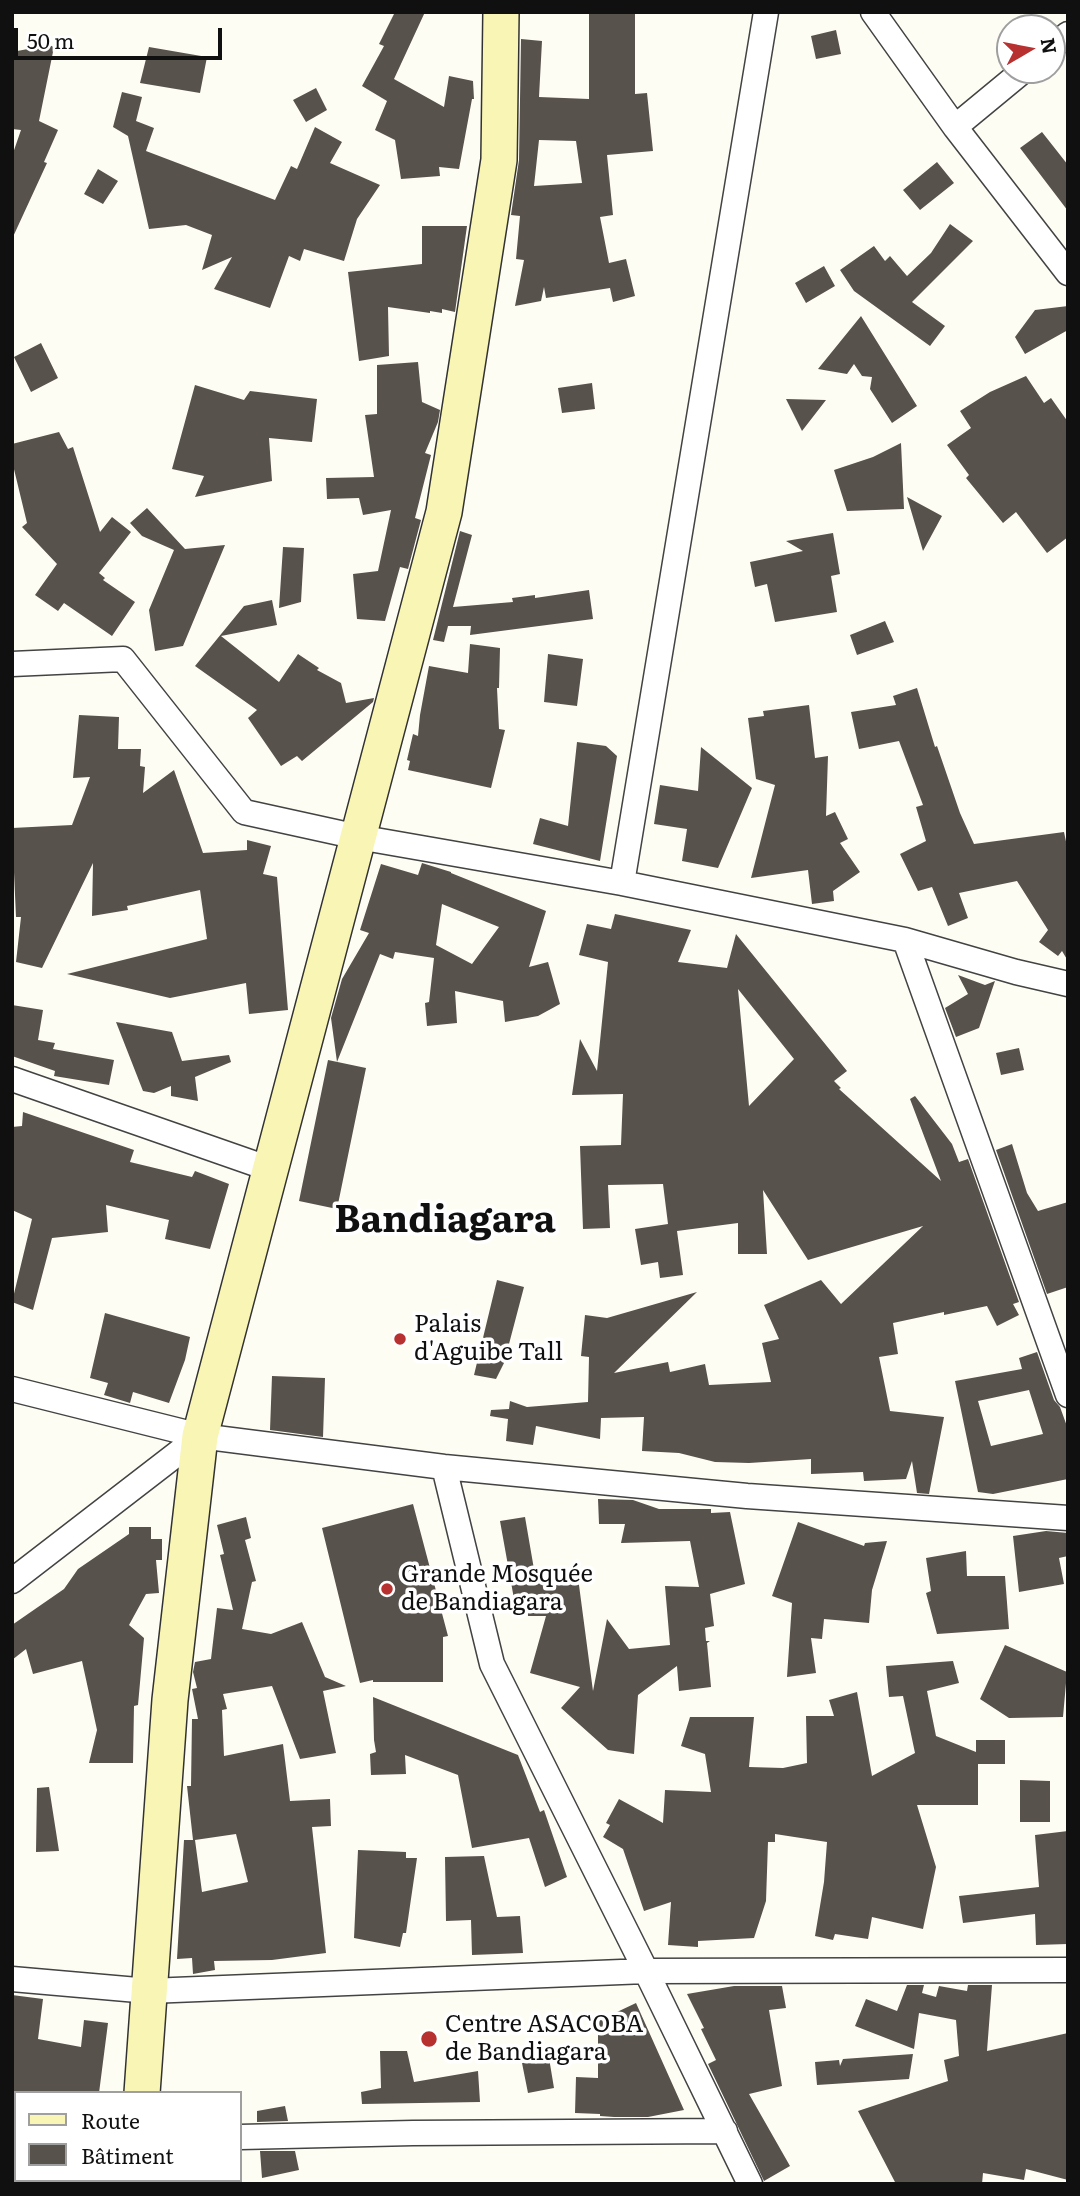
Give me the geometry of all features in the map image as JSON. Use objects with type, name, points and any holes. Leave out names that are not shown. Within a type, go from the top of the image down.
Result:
[{"type":"main road","points":[[142,2091],[170,1700],[200,1436],[444,512],[499,160],[501,12]]},
{"type":"street","points":[[622,883],[766,12]]},
{"type":"street","points":[[873,12],[955,127],[1068,273]]},
{"type":"street","points":[[955,127],[1007,84]]},
{"type":"street","points":[[12,664],[122,659],[244,812],[358,837],[622,883],[905,940],[1068,984]]},
{"type":"street","points":[[905,940],[1068,1395]]},
{"type":"street","points":[[12,1079],[270,1169]]},
{"type":"street","points":[[12,1389],[200,1436],[444,1467],[747,1496],[1068,1518]]},
{"type":"street","points":[[12,1581],[200,1436]]},
{"type":"street","points":[[444,1467],[492,1664],[750,2184]]},
{"type":"street","points":[[12,1979],[149,1991],[646,1971],[1068,1970]]},
{"type":"street","points":[[242,2137],[725,2131]]},
{"type":"building","points":[[395,12],[425,12],[394,79],[444,107],[449,76],[473,81],[474,99],[459,169],[439,167],[440,176],[401,179],[395,140],[375,130],[387,101],[362,86],[384,46],[379,44]]},
{"type":"building","points":[[589,12],[635,12],[635,94],[647,93],[653,151],[607,155],[613,215],[600,217],[609,263],[626,259],[635,296],[613,302],[610,288],[546,298],[544,287],[541,301],[515,306],[524,260],[516,259],[520,216],[511,215],[519,160],[521,39],[542,41],[539,97],[589,99]],"holes":[[[539,140],[576,141],[582,183],[534,186]]]},
{"type":"building","points":[[836,30],[841,54],[816,59],[811,36]]},
{"type":"building","points":[[49,45],[54,47],[39,121],[58,130],[44,162],[47,163],[12,239],[12,156],[21,130],[12,129],[12,52]]},
{"type":"building","points":[[149,47],[207,57],[200,93],[140,83]]},
{"type":"building","points":[[316,88],[327,110],[306,122],[293,100]]},
{"type":"building","points":[[122,92],[142,97],[136,121],[154,128],[146,151],[275,200],[291,166],[297,169],[315,127],[342,142],[330,163],[380,185],[357,219],[344,261],[304,249],[300,261],[289,256],[270,308],[214,289],[232,257],[202,270],[212,235],[186,225],[149,229],[128,136],[113,127]]},
{"type":"building","points":[[1042,132],[1068,165],[1068,211],[1020,148]]},
{"type":"building","points":[[937,162],[954,183],[920,210],[903,190]]},
{"type":"building","points":[[98,169],[118,181],[103,204],[84,194]]},
{"type":"building","points":[[950,224],[973,241],[912,302],[945,326],[930,346],[854,291],[840,270],[874,246],[885,261],[890,256],[907,276],[931,253]]},
{"type":"building","points":[[422,226],[467,226],[455,312],[442,309],[442,313],[430,313],[388,307],[389,356],[359,361],[348,272],[422,264]]},
{"type":"building","points":[[824,266],[835,286],[806,303],[795,283]]},
{"type":"building","points":[[1068,306],[1068,330],[1025,354],[1015,337],[1035,310]]},
{"type":"building","points":[[861,316],[917,406],[892,423],[870,389],[872,377],[862,376],[854,364],[847,374],[818,369]]},
{"type":"building","points":[[41,343],[58,378],[31,392],[14,357]]},
{"type":"building","points":[[418,362],[422,402],[440,410],[425,453],[431,455],[415,518],[421,520],[408,569],[400,567],[385,621],[357,619],[353,574],[378,571],[391,510],[363,515],[359,498],[327,499],[326,478],[374,477],[365,415],[377,414],[377,365]]},
{"type":"building","points":[[1026,376],[1044,403],[1051,398],[1068,422],[1068,537],[1047,553],[1016,512],[1003,523],[966,478],[969,475],[947,445],[971,428],[960,411],[990,392]]},
{"type":"building","points":[[592,383],[595,409],[562,413],[558,388]]},
{"type":"building","points":[[195,385],[244,400],[250,391],[317,399],[312,442],[269,438],[272,481],[195,497],[204,476],[172,469]]},
{"type":"building","points":[[786,399],[826,400],[802,431]]},
{"type":"building","points":[[59,432],[68,449],[73,447],[100,532],[112,517],[131,532],[99,573],[105,578],[103,580],[135,602],[112,636],[64,603],[58,611],[35,595],[57,564],[22,527],[27,523],[12,461],[12,444]]},
{"type":"building","points":[[901,443],[904,509],[847,511],[834,470],[873,457]]},
{"type":"building","points":[[907,497],[942,516],[923,551]]},
{"type":"building","points":[[147,508],[185,549],[225,545],[183,646],[155,651],[149,610],[174,550],[142,536],[130,523]]},
{"type":"building","points":[[460,531],[472,535],[453,607],[513,602],[512,598],[535,595],[535,598],[589,590],[593,619],[470,635],[471,626],[448,626],[444,642],[433,640]]},
{"type":"building","points":[[833,533],[840,574],[831,576],[837,612],[775,622],[767,584],[755,587],[750,562],[803,551],[786,541]]},
{"type":"building","points":[[283,547],[304,548],[301,602],[279,608]]},
{"type":"building","points":[[272,600],[277,625],[221,636],[279,682],[298,654],[319,668],[317,670],[341,683],[346,703],[374,698],[373,702],[302,761],[297,756],[281,766],[248,718],[257,710],[195,666],[244,606]]},
{"type":"building","points":[[885,621],[894,642],[857,655],[850,635]]},
{"type":"building","points":[[470,644],[500,648],[497,688],[499,729],[505,730],[491,788],[408,770],[410,761],[407,760],[413,734],[418,736],[429,666],[468,673]]},
{"type":"building","points":[[548,654],[583,659],[577,706],[544,702]]},
{"type":"building","points":[[917,688],[935,747],[937,746],[960,813],[974,844],[1064,832],[1068,851],[1068,961],[1062,951],[1058,956],[1039,942],[1048,930],[1017,881],[959,893],[968,918],[948,926],[932,887],[918,891],[900,854],[926,841],[916,807],[923,805],[899,741],[859,749],[851,712],[896,705],[893,696]]},
{"type":"building","points":[[809,705],[815,758],[828,756],[826,816],[835,812],[848,839],[840,843],[860,872],[833,891],[834,901],[812,904],[808,870],[751,878],[775,785],[756,779],[748,718],[764,716],[763,711]]},
{"type":"building","points":[[79,715],[119,717],[118,749],[141,749],[140,766],[145,767],[143,793],[174,770],[203,853],[247,850],[247,840],[271,846],[263,874],[277,877],[288,1010],[249,1014],[246,983],[170,998],[67,974],[207,939],[200,890],[127,906],[128,910],[92,916],[93,863],[42,968],[16,962],[21,917],[16,917],[12,828],[72,825],[90,777],[73,778]]},
{"type":"building","points":[[577,742],[606,746],[617,756],[600,861],[533,844],[540,818],[568,826]]},
{"type":"building","points":[[701,747],[752,788],[718,868],[682,861],[687,829],[654,824],[660,785],[698,791]]},
{"type":"building","points":[[422,863],[546,911],[529,967],[548,962],[560,1004],[538,1016],[505,1022],[503,1001],[455,991],[457,1023],[427,1026],[425,1003],[429,1002],[434,958],[395,952],[393,959],[380,954],[337,1062],[331,1018],[342,979],[369,933],[360,930],[381,864],[418,875]],"holes":[[[442,904],[499,927],[472,964],[436,945]]]},
{"type":"building","points":[[615,914],[691,930],[678,962],[727,968],[736,934],[847,1071],[834,1081],[841,1088],[839,1089],[941,1181],[910,1099],[915,1096],[952,1144],[959,1162],[968,1159],[1019,1302],[1013,1304],[1019,1315],[997,1326],[987,1306],[893,1323],[898,1354],[879,1357],[890,1411],[944,1417],[929,1494],[917,1493],[912,1461],[906,1479],[864,1481],[863,1472],[811,1474],[811,1459],[715,1462],[679,1453],[642,1451],[644,1417],[601,1418],[600,1439],[536,1426],[533,1445],[506,1441],[508,1419],[490,1416],[491,1410],[509,1409],[510,1401],[527,1407],[588,1402],[589,1357],[581,1356],[585,1315],[607,1318],[697,1292],[614,1373],[668,1362],[670,1372],[705,1364],[709,1385],[771,1382],[762,1343],[779,1339],[764,1305],[821,1280],[841,1304],[923,1226],[808,1260],[763,1190],[767,1254],[738,1254],[738,1223],[677,1231],[683,1275],[660,1278],[658,1262],[641,1265],[635,1229],[668,1224],[663,1184],[608,1185],[610,1228],[583,1229],[580,1146],[621,1145],[623,1094],[572,1095],[580,1039],[597,1071],[608,962],[579,955],[587,924],[611,929]],"holes":[[[738,989],[794,1059],[749,1106]]]},
{"type":"building","points":[[958,975],[985,985],[995,981],[979,1028],[956,1037],[945,1008],[968,994]]},
{"type":"building","points":[[12,1005],[43,1010],[38,1040],[55,1043],[53,1049],[114,1060],[109,1085],[54,1076],[55,1071],[12,1056]]},
{"type":"building","points":[[116,1022],[172,1032],[182,1061],[229,1055],[231,1062],[195,1077],[198,1101],[171,1096],[171,1086],[154,1093],[143,1091]]},
{"type":"building","points":[[1019,1048],[1024,1070],[1001,1075],[996,1053]]},
{"type":"building","points":[[328,1060],[366,1068],[337,1209],[299,1201]]},
{"type":"building","points":[[23,1112],[134,1150],[130,1162],[192,1177],[195,1171],[229,1184],[210,1249],[165,1239],[169,1220],[106,1205],[108,1232],[52,1238],[33,1310],[12,1302],[32,1219],[12,1210],[12,1127],[22,1126]]},
{"type":"building","points":[[1012,1144],[1027,1193],[1038,1211],[1068,1202],[1068,1287],[1047,1294],[996,1150]]},
{"type":"building","points":[[497,1280],[524,1287],[504,1363],[496,1379],[474,1375]]},
{"type":"building","points":[[105,1313],[190,1337],[185,1360],[169,1403],[133,1392],[130,1403],[104,1395],[108,1383],[90,1378]]},
{"type":"building","points":[[1037,1352],[1054,1400],[1060,1407],[1068,1429],[1068,1479],[993,1494],[978,1492],[955,1381],[1022,1369],[1019,1358]],"holes":[[[1029,1390],[1043,1434],[991,1446],[978,1401]]]},
{"type":"building","points":[[272,1376],[325,1378],[323,1437],[270,1430]]},
{"type":"building","points":[[598,1499],[633,1500],[659,1509],[711,1509],[711,1513],[730,1512],[745,1584],[710,1594],[714,1626],[705,1628],[706,1641],[710,1641],[707,1643],[711,1687],[679,1691],[677,1666],[638,1695],[634,1754],[608,1750],[561,1708],[580,1687],[530,1673],[546,1616],[528,1616],[527,1597],[514,1599],[500,1521],[525,1517],[535,1575],[577,1570],[593,1691],[607,1619],[629,1649],[670,1645],[665,1586],[699,1587],[690,1541],[621,1543],[625,1524],[599,1524]]},
{"type":"building","points":[[413,1504],[448,1636],[443,1637],[443,1682],[373,1680],[360,1683],[322,1528]]},
{"type":"building","points":[[246,1517],[251,1538],[245,1540],[256,1581],[252,1582],[242,1629],[271,1634],[302,1622],[325,1677],[346,1686],[323,1691],[336,1753],[300,1759],[272,1686],[223,1694],[227,1709],[222,1710],[224,1756],[283,1744],[290,1801],[330,1799],[331,1826],[312,1827],[326,1953],[272,1960],[214,1961],[215,1970],[193,1974],[192,1958],[177,1959],[184,1840],[193,1840],[187,1786],[191,1786],[192,1719],[198,1719],[192,1689],[197,1688],[193,1672],[195,1662],[211,1659],[217,1608],[233,1610],[220,1555],[224,1554],[217,1525]],"holes":[[[236,1834],[248,1882],[202,1892],[195,1840]]]},
{"type":"building","points":[[798,1522],[864,1546],[865,1543],[887,1541],[872,1590],[869,1623],[824,1619],[822,1639],[811,1638],[816,1673],[787,1677],[792,1603],[772,1596]]},
{"type":"building","points":[[129,1527],[151,1527],[151,1539],[162,1539],[162,1560],[156,1560],[159,1593],[146,1594],[129,1625],[144,1638],[138,1705],[134,1706],[133,1763],[89,1763],[97,1730],[82,1661],[33,1674],[26,1649],[12,1660],[12,1625],[64,1589],[78,1569],[129,1534]]},
{"type":"building","points":[[1046,1531],[1068,1533],[1068,1556],[1059,1558],[1064,1584],[1019,1592],[1013,1536]]},
{"type":"building","points":[[966,1551],[967,1576],[1005,1576],[1009,1629],[937,1634],[926,1593],[931,1591],[926,1558]]},
{"type":"building","points":[[1005,1645],[1067,1672],[1063,1717],[1009,1718],[980,1699]]},
{"type":"building","points":[[953,1661],[959,1683],[927,1691],[936,1736],[976,1752],[976,1740],[1005,1740],[1005,1764],[978,1764],[978,1805],[917,1805],[936,1867],[923,1929],[872,1917],[868,1939],[835,1934],[833,1940],[815,1936],[827,1842],[775,1834],[775,1842],[768,1842],[766,1901],[754,1938],[698,1941],[698,1947],[668,1945],[671,1902],[644,1911],[623,1849],[603,1837],[610,1825],[606,1823],[619,1799],[663,1823],[665,1790],[711,1792],[705,1754],[681,1746],[690,1717],[754,1717],[749,1767],[783,1768],[807,1763],[806,1716],[834,1716],[829,1700],[857,1692],[872,1776],[915,1753],[903,1696],[889,1697],[886,1666]]},
{"type":"building","points":[[373,1697],[518,1755],[540,1812],[544,1810],[567,1877],[545,1887],[529,1838],[472,1848],[458,1775],[405,1755],[406,1774],[371,1775],[370,1754],[376,1752]]},
{"type":"building","points":[[1020,1780],[1050,1781],[1050,1822],[1020,1822]]},
{"type":"building","points":[[49,1787],[59,1851],[36,1852],[37,1788]]},
{"type":"building","points":[[1068,1831],[1068,1944],[1036,1945],[1035,1914],[963,1923],[959,1896],[1039,1887],[1035,1835]]},
{"type":"building","points":[[358,1850],[406,1852],[406,1858],[417,1858],[406,1933],[403,1933],[400,1947],[354,1938]]},
{"type":"building","points":[[484,1856],[497,1917],[520,1916],[523,1953],[472,1955],[471,1920],[446,1921],[445,1857]]},
{"type":"building","points":[[907,1985],[924,1985],[922,1993],[936,1997],[939,1986],[967,1991],[968,1985],[992,1985],[987,2051],[1068,2033],[1068,2180],[1026,2169],[1024,2180],[983,2173],[982,2184],[896,2184],[858,2111],[948,2081],[944,2060],[959,2056],[956,2020],[919,2013],[914,2049],[855,2026],[866,1999],[897,2011]]},
{"type":"building","points":[[734,1986],[782,1986],[786,2008],[769,2010],[782,2086],[749,2094],[790,2166],[764,2181],[708,2064],[716,2060],[687,1994]]},
{"type":"building","points":[[12,1995],[43,1999],[38,2039],[81,2047],[84,2020],[108,2023],[99,2091],[12,2093]]},
{"type":"building","points":[[636,2003],[684,2110],[648,2117],[575,2113],[576,2077],[598,2078],[598,2021]]},
{"type":"building","points":[[380,2051],[407,2051],[414,2082],[478,2071],[480,2102],[362,2104],[361,2092],[381,2088]]},
{"type":"building","points":[[913,2054],[909,2079],[817,2085],[815,2062],[839,2060],[840,2066],[843,2059]]},
{"type":"building","points":[[549,2058],[554,2088],[528,2093],[522,2063]]},
{"type":"building","points":[[285,2106],[288,2121],[257,2122],[257,2111]]},
{"type":"building","points":[[260,2151],[295,2151],[299,2170],[262,2178]]},
{"type":"place","name":"Palais d'Aguibe Tall","points":[[400,1339]]},
{"type":"place","name":"Grande Mosquée de Bandiagara","points":[[387,1589]]},
{"type":"place","name":"Centre ASACOBA de Bandiagara","points":[[429,2039]]},
{"type":"district","name":"Bandiagara","points":[[445,1221]]}]
